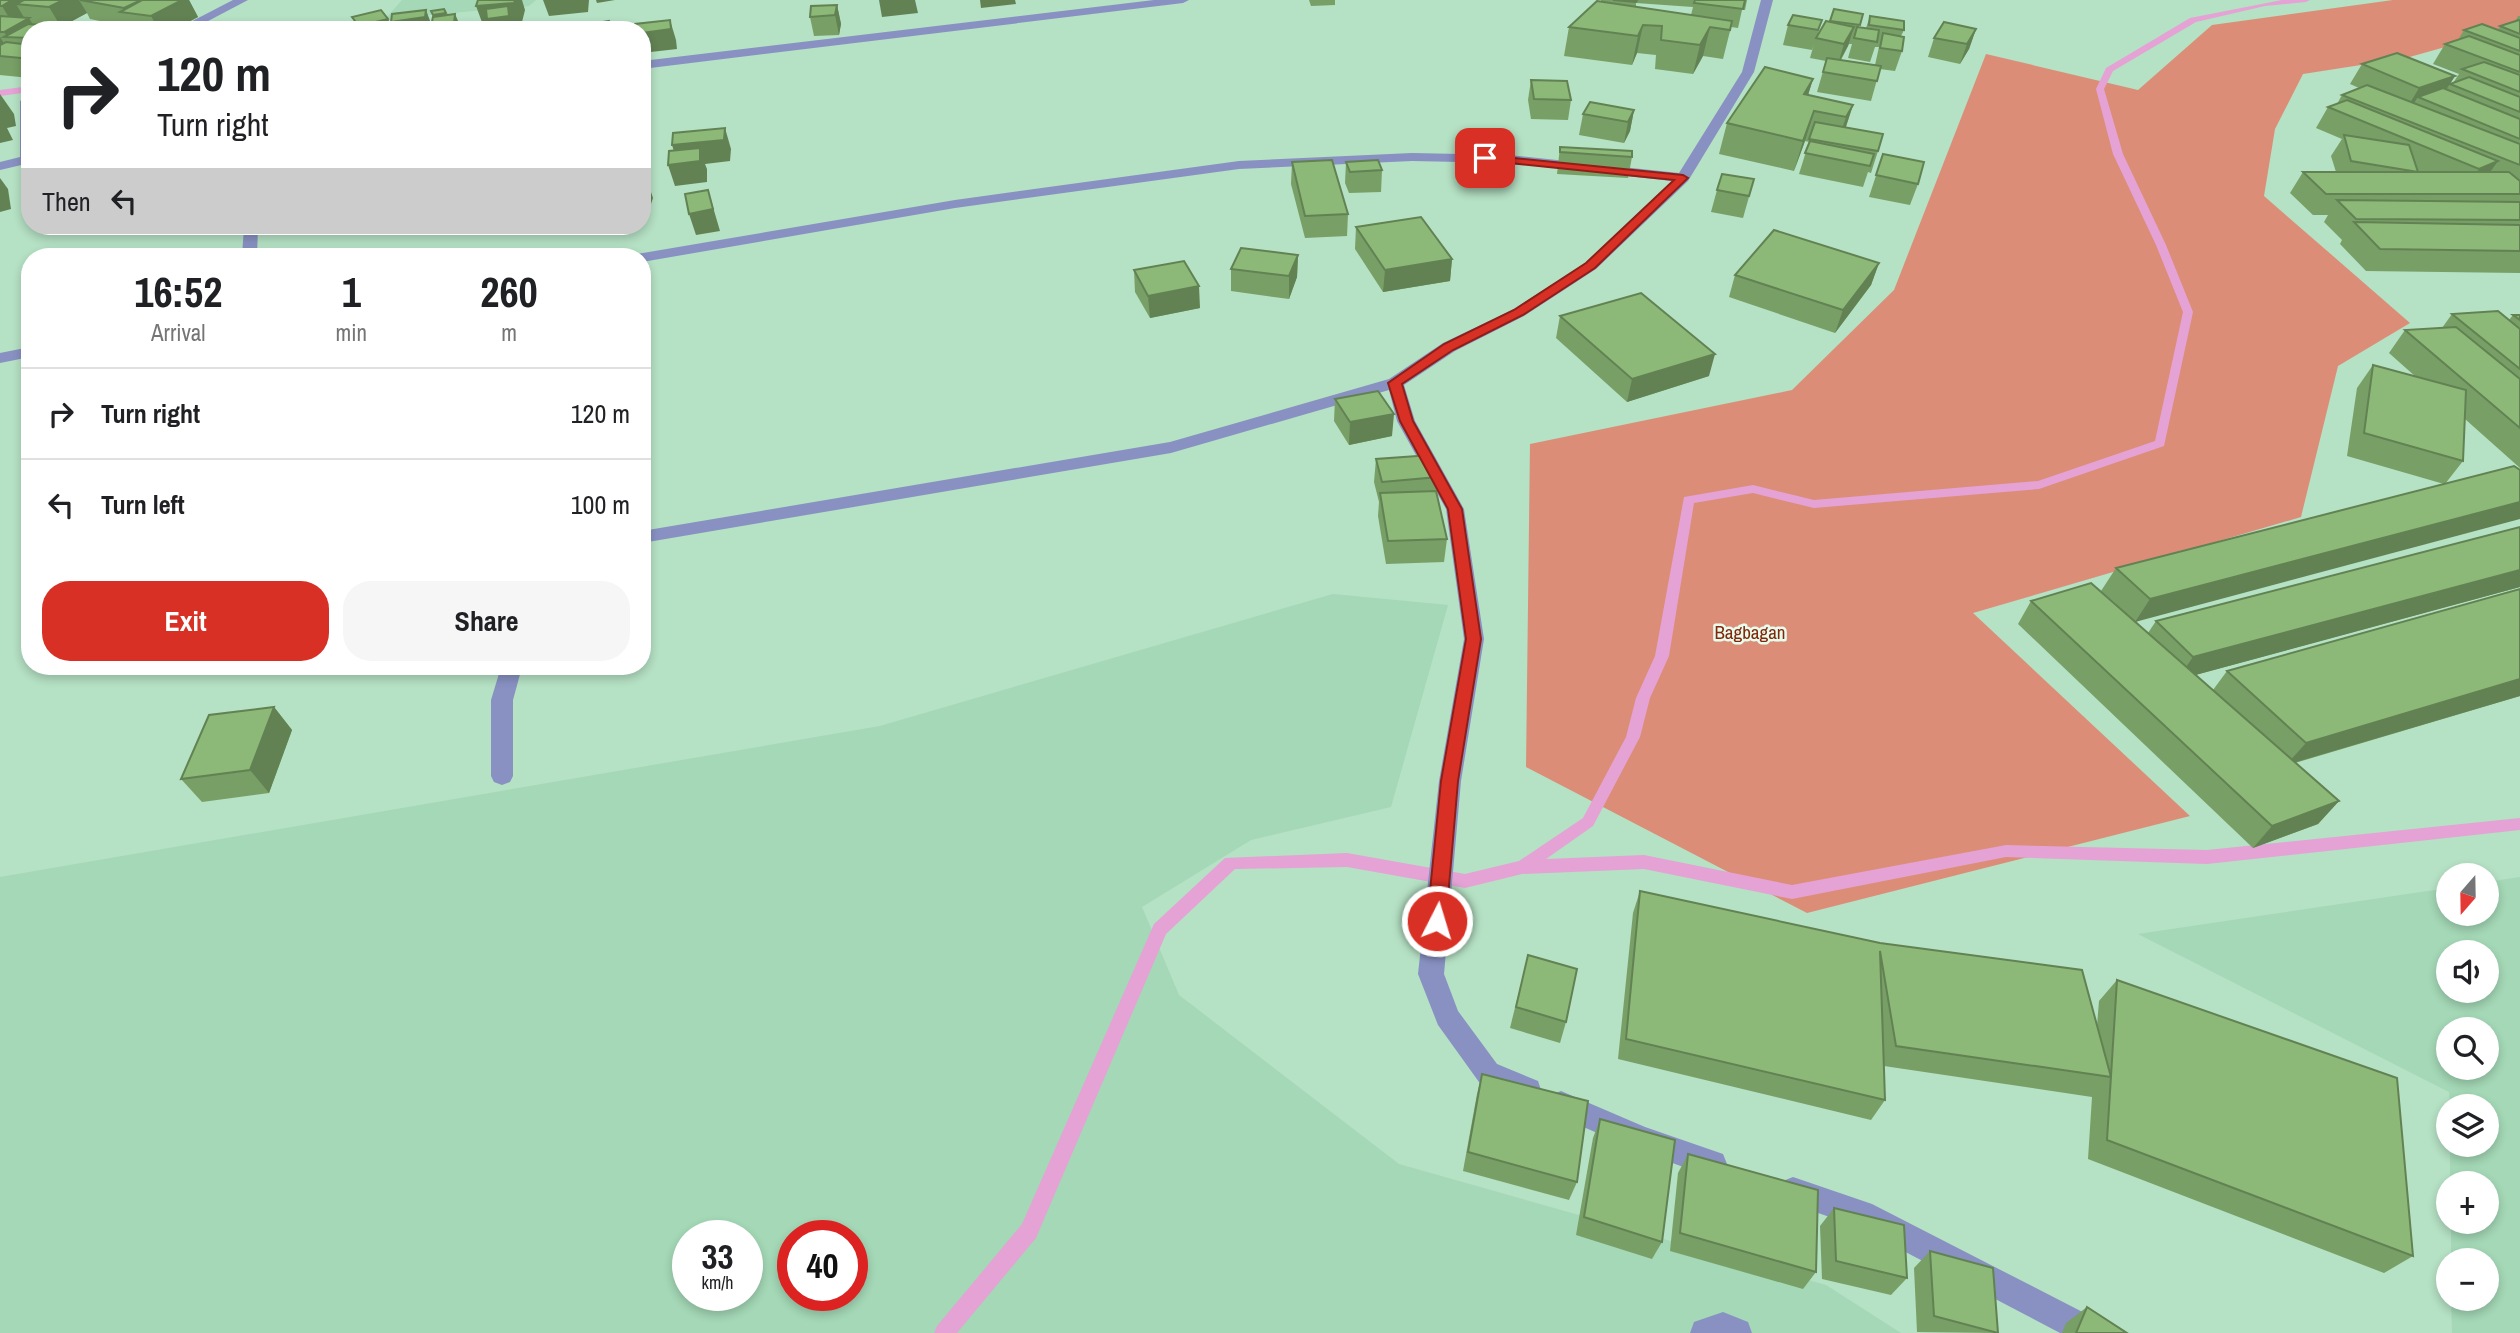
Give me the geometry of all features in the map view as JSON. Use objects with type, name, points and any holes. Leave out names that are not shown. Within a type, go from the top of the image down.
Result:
[{"type":"street","points":[[199,21],[242,0]]},
{"type":"street","points":[[1066,0],[1071,13]]},
{"type":"street","points":[[651,64],[1183,0]]},
{"type":"street","points":[[651,535],[1171,447],[1395,383],[1449,347],[1518,313],[1591,265],[1683,178],[1748,72],[1767,0]]},
{"type":"street","points":[[651,255],[955,204],[1239,165],[1412,157],[1509,159],[1683,178]]},
{"type":"street","points":[[0,166],[21,161]]},
{"type":"street","points":[[0,358],[21,354]]},
{"type":"street","points":[[1395,383],[1406,421],[1455,509],[1474,639],[1450,781],[1431,974],[1447,1017],[1488,1073],[1642,1139],[1733,1170]]},
{"type":"street","points":[[502,776],[502,700],[509,675]]},
{"type":"street","points":[[1772,1184],[1862,1214],[2091,1333]]},
{"type":"street","points":[[1705,1333],[1723,1327],[1737,1333]]},
{"type":"shaded area","points":[[402,0],[536,0],[529,6],[385,19]]},
{"type":"shaded area","points":[[1333,594],[1448,605],[1391,807],[1251,840],[1142,907],[1179,995],[1399,1164],[1826,1285],[1901,1333],[0,1333],[0,877],[880,726]]},
{"type":"shaded area","points":[[2520,877],[2520,1333],[2452,1333],[2451,1311],[2499,1311],[2499,1248],[2451,1248],[2451,1234],[2499,1234],[2499,1171],[2450,1171],[2450,1157],[2499,1157],[2499,1094],[2449,1094],[2138,934],[2436,890],[2436,926],[2499,926],[2499,880]]},
{"type":"green space","name":"Bagbagan","points":[[2393,0],[2520,0],[2520,26],[2406,58],[2303,74],[2275,129],[2264,196],[2410,323],[2338,366],[2301,517],[1973,613],[2190,816],[1807,913],[1526,767],[1530,444],[1792,390],[1894,290],[1986,54],[2138,90],[2212,25]]},
{"type":"building","points":[[0,0],[12,0],[0,6]]},
{"type":"building","points":[[24,0],[63,0],[49,7],[16,4]]},
{"type":"building","points":[[80,0],[141,0],[124,8]]},
{"type":"building","points":[[142,0],[182,0],[151,16],[120,12]]},
{"type":"building","points":[[478,0],[515,0],[514,3],[476,6]]},
{"type":"building","points":[[1695,0],[1745,0],[1743,9],[1694,3]]},
{"type":"building","points":[[1597,1],[1732,21],[1730,30],[1710,27],[1700,45],[1661,40],[1662,26],[1643,25],[1638,36],[1569,27]]},
{"type":"building","points":[[837,5],[835,15],[810,17],[811,6]]},
{"type":"building","points":[[508,6],[509,16],[487,19],[486,9]]},
{"type":"building","points":[[444,9],[446,13],[433,15],[431,11]]},
{"type":"building","points":[[1834,9],[1863,14],[1860,25],[1830,21]]},
{"type":"building","points":[[381,10],[388,19],[355,21],[352,17]]},
{"type":"building","points":[[426,10],[425,17],[398,21],[391,21],[392,14]]},
{"type":"building","points":[[455,14],[454,21],[432,21],[433,17]]},
{"type":"building","points":[[1793,15],[1822,20],[1818,30],[1788,25]]},
{"type":"building","points":[[0,16],[29,18],[4,32],[0,32]]},
{"type":"building","points":[[1870,16],[1904,21],[1904,30],[1869,25]]},
{"type":"building","points":[[670,20],[671,29],[651,32],[651,22]]},
{"type":"building","points":[[2519,20],[2520,34],[2500,26]]},
{"type":"building","points":[[1826,21],[1854,27],[1844,44],[1816,38]]},
{"type":"building","points":[[1944,22],[1976,29],[1967,44],[1934,38]]},
{"type":"building","points":[[2482,24],[2520,38],[2520,51],[2464,30]]},
{"type":"building","points":[[1857,27],[1879,30],[1877,42],[1854,38]]},
{"type":"building","points":[[21,28],[21,38],[4,37]]},
{"type":"building","points":[[1883,33],[1904,37],[1902,51],[1880,48]]},
{"type":"building","points":[[2469,36],[2520,55],[2520,72],[2445,44]]},
{"type":"building","points":[[6,42],[21,44],[21,58],[0,56],[0,45]]},
{"type":"building","points":[[2397,53],[2455,76],[2419,88],[2362,64]]},
{"type":"building","points":[[1827,58],[1881,66],[1877,81],[1823,72]]},
{"type":"building","points":[[2484,62],[2520,75],[2520,92],[2462,69]]},
{"type":"building","points":[[1765,67],[1813,79],[1804,94],[1853,105],[1846,117],[1814,111],[1803,141],[1727,123]]},
{"type":"building","points":[[2469,77],[2520,97],[2520,112],[2450,84]]},
{"type":"building","points":[[1531,80],[1567,81],[1571,100],[1534,99]]},
{"type":"building","points":[[2367,85],[2520,144],[2520,165],[2342,95]]},
{"type":"building","points":[[2443,88],[2520,119],[2520,139],[2418,97]]},
{"type":"building","points":[[2347,100],[2498,161],[2479,169],[2328,107]]},
{"type":"building","points":[[1590,102],[1634,110],[1628,122],[1583,114]]},
{"type":"building","points":[[1815,122],[1883,134],[1878,151],[1809,139]]},
{"type":"building","points":[[725,128],[724,140],[672,145],[673,133]]},
{"type":"building","points":[[2344,135],[2409,145],[2418,172],[2351,161]]},
{"type":"building","points":[[1810,141],[1874,154],[1870,166],[1805,153]]},
{"type":"building","points":[[1560,147],[1632,151],[1632,157],[1560,152]]},
{"type":"building","points":[[700,148],[700,161],[668,165],[669,151]]},
{"type":"building","points":[[1883,154],[1924,162],[1918,184],[1876,175]]},
{"type":"building","points":[[1332,160],[1348,214],[1305,216],[1292,162]]},
{"type":"building","points":[[1378,160],[1382,170],[1350,172],[1346,162]]},
{"type":"building","points":[[2303,172],[2509,172],[2520,181],[2520,194],[2326,194]]},
{"type":"building","points":[[1722,174],[1754,179],[1749,196],[1717,190]]},
{"type":"building","points":[[708,190],[713,209],[689,214],[685,194]]},
{"type":"building","points":[[2337,200],[2520,202],[2520,220],[2356,219]]},
{"type":"building","points":[[1421,217],[1452,259],[1385,270],[1356,227]]},
{"type":"building","points":[[2354,222],[2520,225],[2520,251],[2380,249]]},
{"type":"building","points":[[1774,230],[1879,263],[1843,310],[1735,275]]},
{"type":"building","points":[[1241,248],[1298,255],[1289,276],[1231,269]]},
{"type":"building","points":[[1184,261],[1199,286],[1148,296],[1134,270]]},
{"type":"building","points":[[1641,293],[1715,354],[1632,379],[1560,316]]},
{"type":"building","points":[[2498,311],[2520,329],[2520,369],[2452,314]]},
{"type":"building","points":[[2456,327],[2520,379],[2520,428],[2405,330]]},
{"type":"building","points":[[2373,365],[2466,390],[2463,461],[2364,433]]},
{"type":"building","points":[[1378,391],[1394,414],[1350,422],[1335,399]]},
{"type":"building","points":[[1431,455],[1438,477],[1382,482],[1376,459]]},
{"type":"building","points":[[2514,466],[2520,470],[2520,502],[2150,599],[2116,568]]},
{"type":"building","points":[[1436,491],[1447,539],[1388,541],[1380,493]]},
{"type":"building","points":[[2520,527],[2520,570],[2193,657],[2156,621]]},
{"type":"building","points":[[2091,583],[2339,801],[2272,826],[2031,601]]},
{"type":"building","points":[[2520,589],[2520,679],[2306,743],[2227,671]]},
{"type":"building","points":[[274,707],[250,770],[181,779],[209,715]]},
{"type":"building","points":[[1640,891],[1880,943],[2082,970],[2111,1077],[1896,1046],[1880,951],[1885,1100],[1626,1039]]},
{"type":"building","points":[[1528,955],[1577,969],[1566,1022],[1516,1007]]},
{"type":"building","points":[[2117,980],[2397,1078],[2413,1256],[2107,1140]]},
{"type":"building","points":[[1482,1074],[1588,1101],[1577,1182],[1468,1152]]},
{"type":"building","points":[[1600,1119],[1675,1140],[1662,1242],[1584,1217]]},
{"type":"building","points":[[1688,1154],[1818,1190],[1816,1272],[1680,1233]]},
{"type":"building","points":[[1834,1208],[1904,1225],[1907,1278],[1836,1261]]},
{"type":"building","points":[[1930,1251],[1993,1268],[1998,1333],[1934,1316]]},
{"type":"building","points":[[2087,1307],[2127,1333],[2076,1333]]},
{"type":"waterway","points":[[1524,866],[1588,822],[1633,737],[1643,698],[1662,656],[1688,500],[1753,489],[1814,504],[2039,485],[2160,443],[2188,312],[2161,245],[2118,154],[2100,89],[2109,70],[2193,20],[2265,4],[2306,0]]},
{"type":"waterway","points":[[0,93],[21,90]]},
{"type":"waterway","points":[[944,1333],[1029,1231],[1160,929],[1231,863],[1347,860],[1465,881],[1522,867],[1644,862],[1792,892],[2006,851],[2207,857],[2520,824]]},
{"type":"route","points":[[1437,921],[1450,781],[1474,639],[1455,509],[1406,421],[1395,383],[1449,347],[1518,313],[1591,265],[1683,178],[1567,164],[1485,158]]}]
